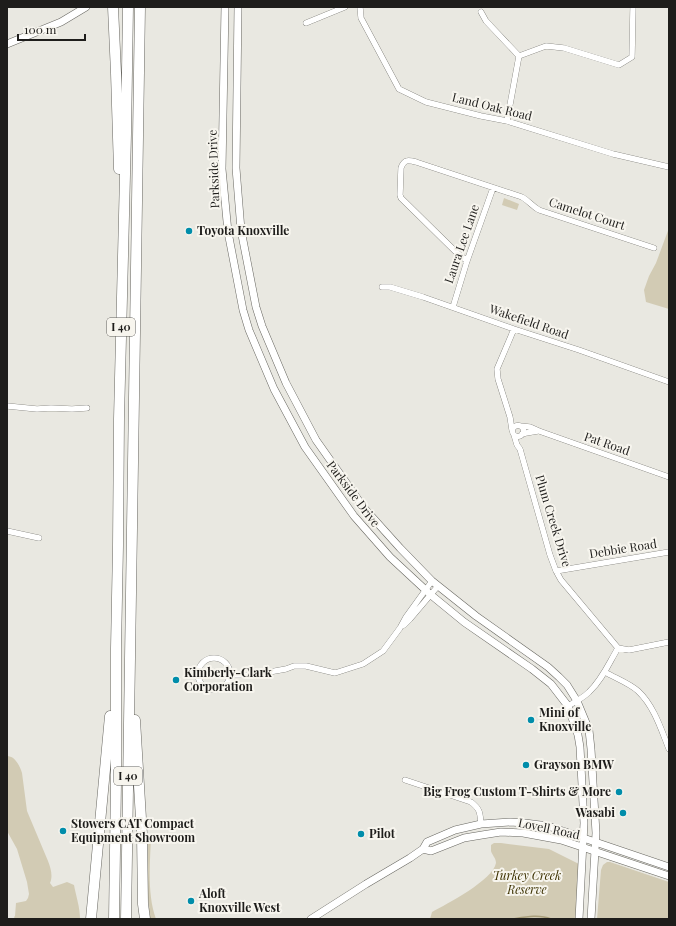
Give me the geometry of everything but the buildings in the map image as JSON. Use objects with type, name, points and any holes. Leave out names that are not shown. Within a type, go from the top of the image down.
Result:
[{"type":"highway","points":[[113,7],[122,278]]},
{"type":"highway","name":"I 40","points":[[114,919],[116,648],[128,7]]},
{"type":"highway","name":"I 40","points":[[126,919],[140,8]]},
{"type":"highway","points":[[131,634],[142,835],[143,904],[145,919]]},
{"type":"highway","points":[[91,919],[110,725],[110,690],[116,648]]},
{"type":"street","points":[[7,44],[61,22],[86,7]]},
{"type":"street","name":"Parkside Drive","points":[[225,7],[222,169],[228,232],[243,310],[249,330],[274,389],[304,447],[354,516],[390,557],[428,592],[469,626],[548,681],[568,706],[578,735],[584,823],[579,919]]},
{"type":"street","name":"Parkside Drive","points":[[238,7],[236,175],[241,230],[256,307],[262,326],[286,383],[316,440],[364,508],[432,581],[476,616],[548,667],[567,685],[577,701],[588,730],[591,749],[596,842],[591,919]]},
{"type":"street","points":[[306,23],[345,7]]},
{"type":"street","name":"Land Oak Road","points":[[360,7],[361,18],[399,89],[426,102],[507,121],[613,154],[669,167]]},
{"type":"street","points":[[519,56],[546,46],[564,48],[619,65],[632,57],[633,7]]},
{"type":"street","points":[[481,12],[486,21],[519,56]]},
{"type":"street","points":[[507,121],[519,56]]},
{"type":"street","name":"Camelot Court","points":[[467,261],[401,198],[400,187],[402,165],[408,160],[528,200],[532,206],[539,210],[654,248]]},
{"type":"street","name":"Laura Lee Lane","points":[[453,307],[467,261],[493,188]]},
{"type":"street","name":"Wakefield Road","points":[[382,287],[390,287],[453,307],[669,382]]},
{"type":"street","name":"Plum Creek Drive","points":[[514,329],[497,369],[498,378],[517,434],[550,554],[556,571],[562,580],[618,648]]},
{"type":"street","points":[[7,406],[37,409],[87,408]]},
{"type":"street","name":"Plum Creek Drive","points":[[510,417],[523,429],[523,433],[517,434]]},
{"type":"street","points":[[517,434],[515,426],[519,425]]},
{"type":"street","name":"Pat Road","points":[[519,425],[530,427],[669,477]]},
{"type":"street","name":"Pat Road","points":[[517,434],[539,431]]},
{"type":"street","points":[[7,531],[39,538]]},
{"type":"street","name":"Debbie Road","points":[[556,571],[669,552]]},
{"type":"street","points":[[428,592],[432,581]]},
{"type":"street","points":[[230,674],[252,675],[286,669],[294,666],[306,666],[335,673],[363,664],[383,651],[400,628],[406,616],[428,592],[438,586]]},
{"type":"street","points":[[568,706],[588,693],[598,682],[618,648],[629,650],[669,642]]},
{"type":"street","points":[[214,658],[223,661],[227,665],[230,674],[226,685],[216,690],[210,690],[205,688],[198,679],[198,669],[200,664],[206,660],[214,658]]},
{"type":"street","points":[[605,672],[637,690],[647,701],[669,749]]},
{"type":"street","points":[[580,754],[591,749]]},
{"type":"street","points":[[406,780],[470,802],[477,806],[482,824],[482,835]]},
{"type":"street","name":"Lovell Road","points":[[311,919],[405,861],[423,849],[427,842],[434,838],[455,830],[482,824],[525,822],[548,826],[669,867]]},
{"type":"street","name":"Lovell Road","points":[[423,849],[431,850],[464,838],[482,835],[501,832],[523,833],[561,840],[669,876]]},
{"type":"green space","points":[[504,198],[519,204],[517,210],[502,205]]},
{"type":"green space","points":[[669,228],[669,309],[646,302],[644,290]]},
{"type":"green space","points":[[7,756],[10,756],[15,760],[21,770],[27,811],[50,867],[50,883],[53,887],[67,882],[74,885],[79,906],[80,919],[15,919],[14,917],[16,903],[26,901],[29,894],[17,849],[7,831]]},
{"type":"green space","points":[[151,837],[150,889],[156,919],[150,919],[147,887],[148,839]]},
{"type":"green space","name":"Turkey Creek Reserve","points":[[494,843],[549,849],[579,864],[576,919],[430,919],[432,912],[468,891],[487,877],[493,870],[496,863],[491,851],[491,845]]},
{"type":"green space","points":[[607,862],[669,882],[669,919],[597,919],[601,870],[603,865]]},
{"type":"waterway","points":[[513,919],[537,916],[551,919]]},
{"type":"place","name":"Toyota Knoxville","points":[[189,231]]},
{"type":"place","name":"Kimberly-Clark Corporation","points":[[176,680]]},
{"type":"place","name":"Mini of Knoxville","points":[[531,720]]},
{"type":"place","name":"Grayson BMW","points":[[526,765]]},
{"type":"place","name":"Big Frog Custom T-Shirts & More","points":[[619,792]]},
{"type":"place","name":"Wasabi","points":[[623,813]]},
{"type":"place","name":"Stowers CAT Compact Equipment Showroom","points":[[63,831]]},
{"type":"place","name":"Pilot","points":[[361,834]]},
{"type":"place","name":"Aloft Knoxville West","points":[[191,901]]}]
